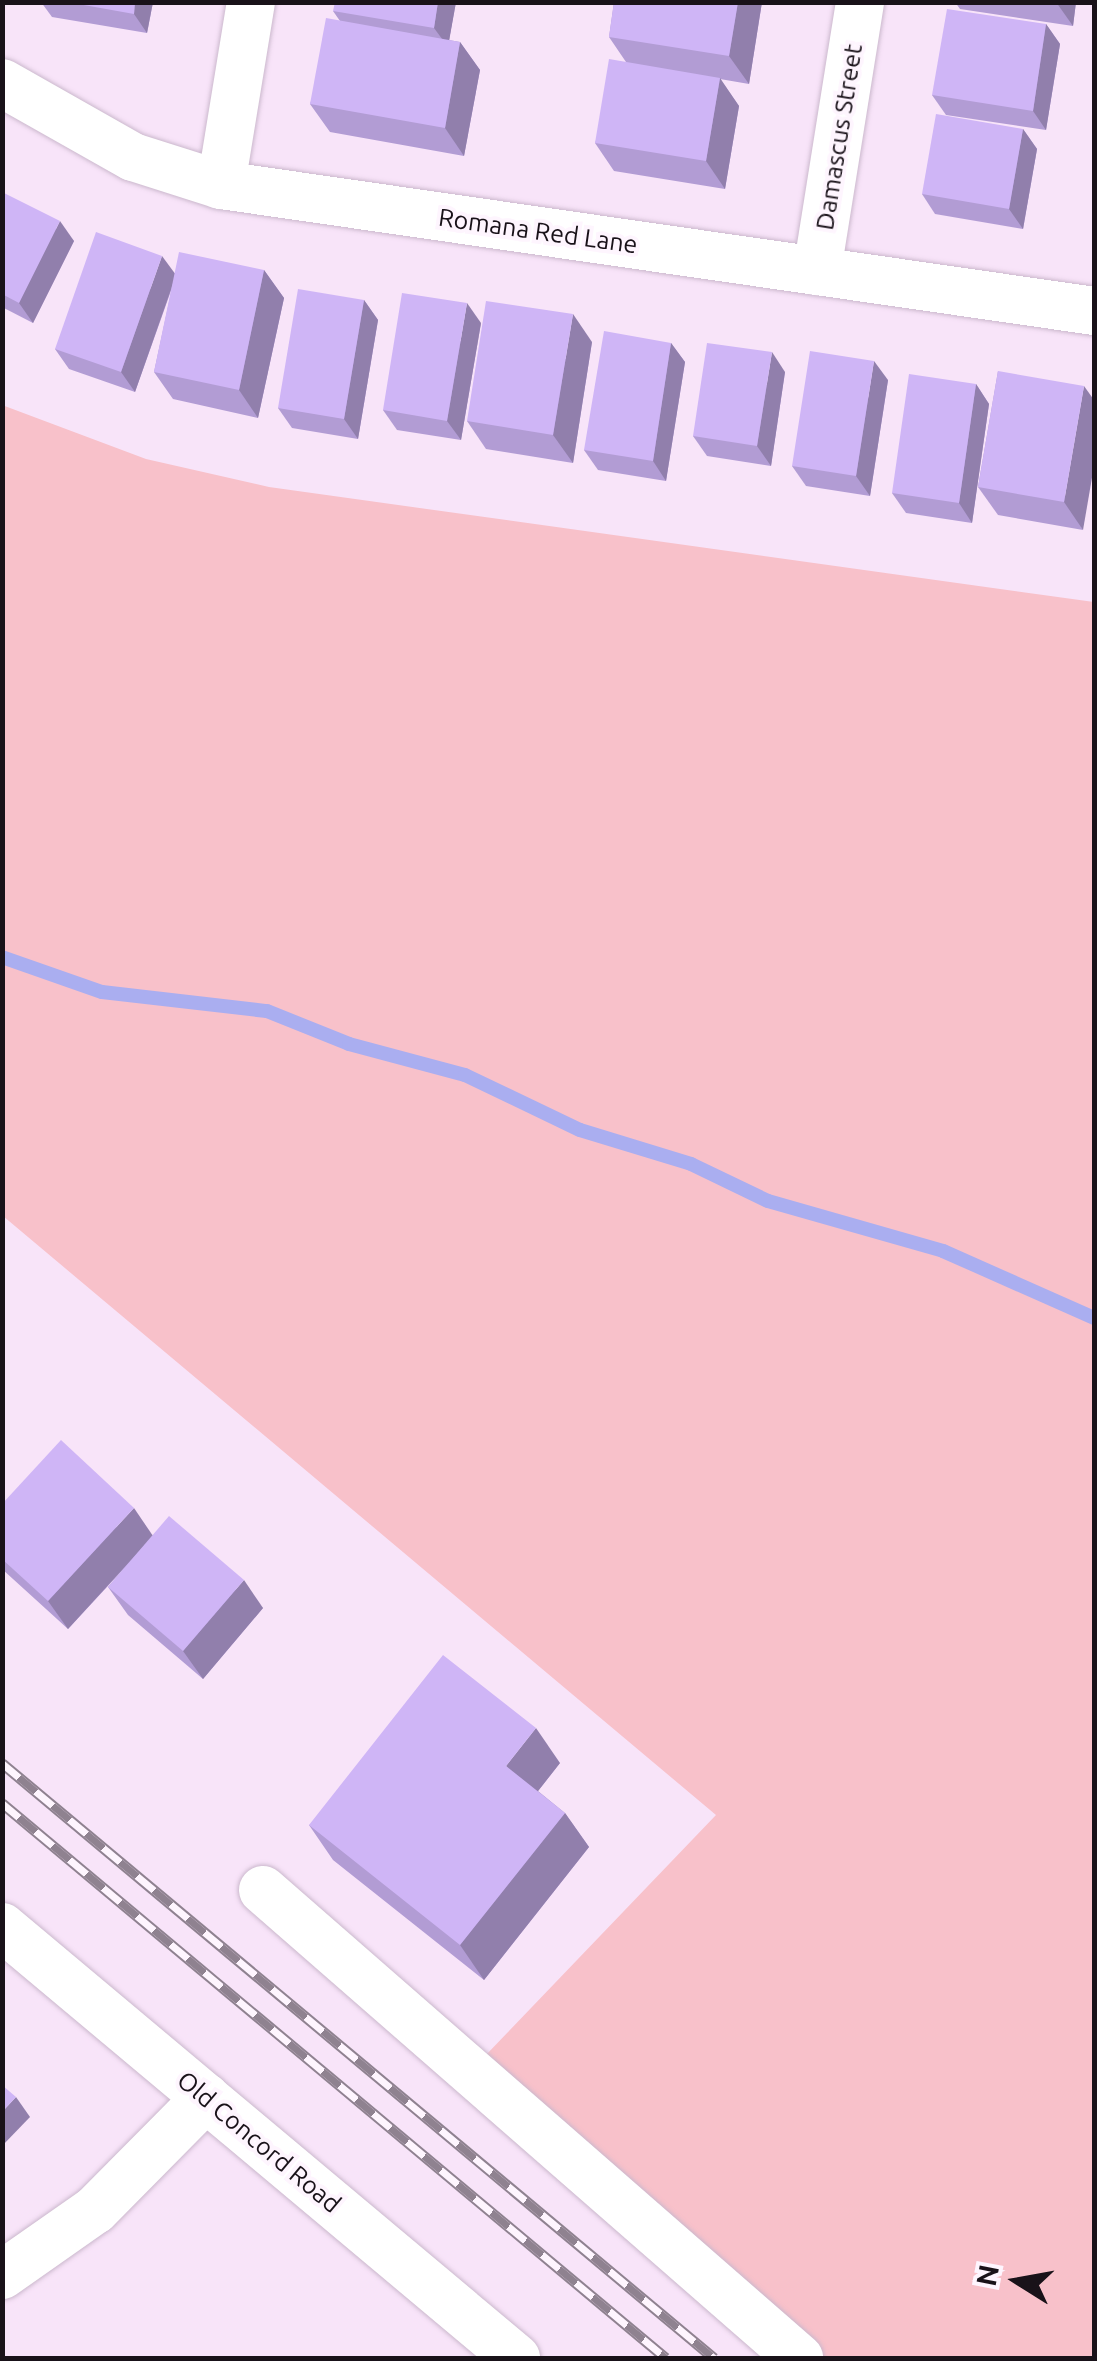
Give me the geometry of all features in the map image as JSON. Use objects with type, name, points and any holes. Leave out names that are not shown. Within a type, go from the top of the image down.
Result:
[{"type":"street","points":[[221,185],[251,2]]},
{"type":"street","name":"Damascus Street","points":[[817,271],[860,2]]},
{"type":"street","name":"Romana Red Lane","points":[[2,83],[133,157],[221,185],[1094,311]]},
{"type":"street","points":[[262,1890],[800,2358]]},
{"type":"street","name":"Old Concord Road","points":[[2,1927],[516,2358]]},
{"type":"street","points":[[2,2275],[95,2210],[206,2098]]},
{"type":"shaded area","points":[[2,405],[146,459],[269,487],[1094,602],[1094,2358],[796,2358],[462,2080],[716,1815],[3,1216]]},
{"type":"building","points":[[67,2],[135,2],[134,14]]},
{"type":"building","points":[[335,2],[438,2],[434,28],[333,11]]},
{"type":"building","points":[[614,2],[738,2],[729,56],[609,37]]},
{"type":"building","points":[[947,9],[1046,24],[1033,111],[932,95]]},
{"type":"building","points":[[326,18],[460,42],[445,128],[310,104]]},
{"type":"building","points":[[609,59],[720,78],[706,161],[595,143]]},
{"type":"building","points":[[936,114],[1023,129],[1009,209],[922,194]]},
{"type":"building","points":[[2,192],[60,221],[19,303],[2,294]]},
{"type":"building","points":[[96,232],[162,256],[121,372],[55,349]]},
{"type":"building","points":[[179,252],[264,270],[239,390],[154,372]]},
{"type":"building","points":[[298,289],[364,300],[344,419],[278,408]]},
{"type":"building","points":[[402,293],[467,303],[447,421],[383,410]]},
{"type":"building","points":[[486,301],[573,314],[553,435],[467,421]]},
{"type":"building","points":[[604,331],[671,343],[653,461],[584,450]]},
{"type":"building","points":[[707,343],[772,352],[757,446],[693,436]]},
{"type":"building","points":[[810,351],[874,361],[856,476],[792,466]]},
{"type":"building","points":[[998,371],[1084,386],[1064,502],[978,487]]},
{"type":"building","points":[[909,374],[976,384],[959,503],[892,493]]},
{"type":"building","points":[[61,1440],[134,1508],[48,1601],[2,1559],[2,1504]]},
{"type":"building","points":[[169,1516],[244,1580],[183,1651],[108,1587]]},
{"type":"building","points":[[443,1655],[536,1728],[506,1766],[565,1813],[460,1945],[309,1825]]},
{"type":"building","points":[[2,2085],[16,2097],[2,2112]]},
{"type":"waterway","points":[[2,957],[102,992],[267,1011],[349,1044],[465,1075],[580,1130],[691,1164],[768,1201],[943,1251],[1094,1318]]},
{"type":"railway","points":[[2,1763],[714,2358]]},
{"type":"railway","points":[[2,1803],[666,2358]]}]
